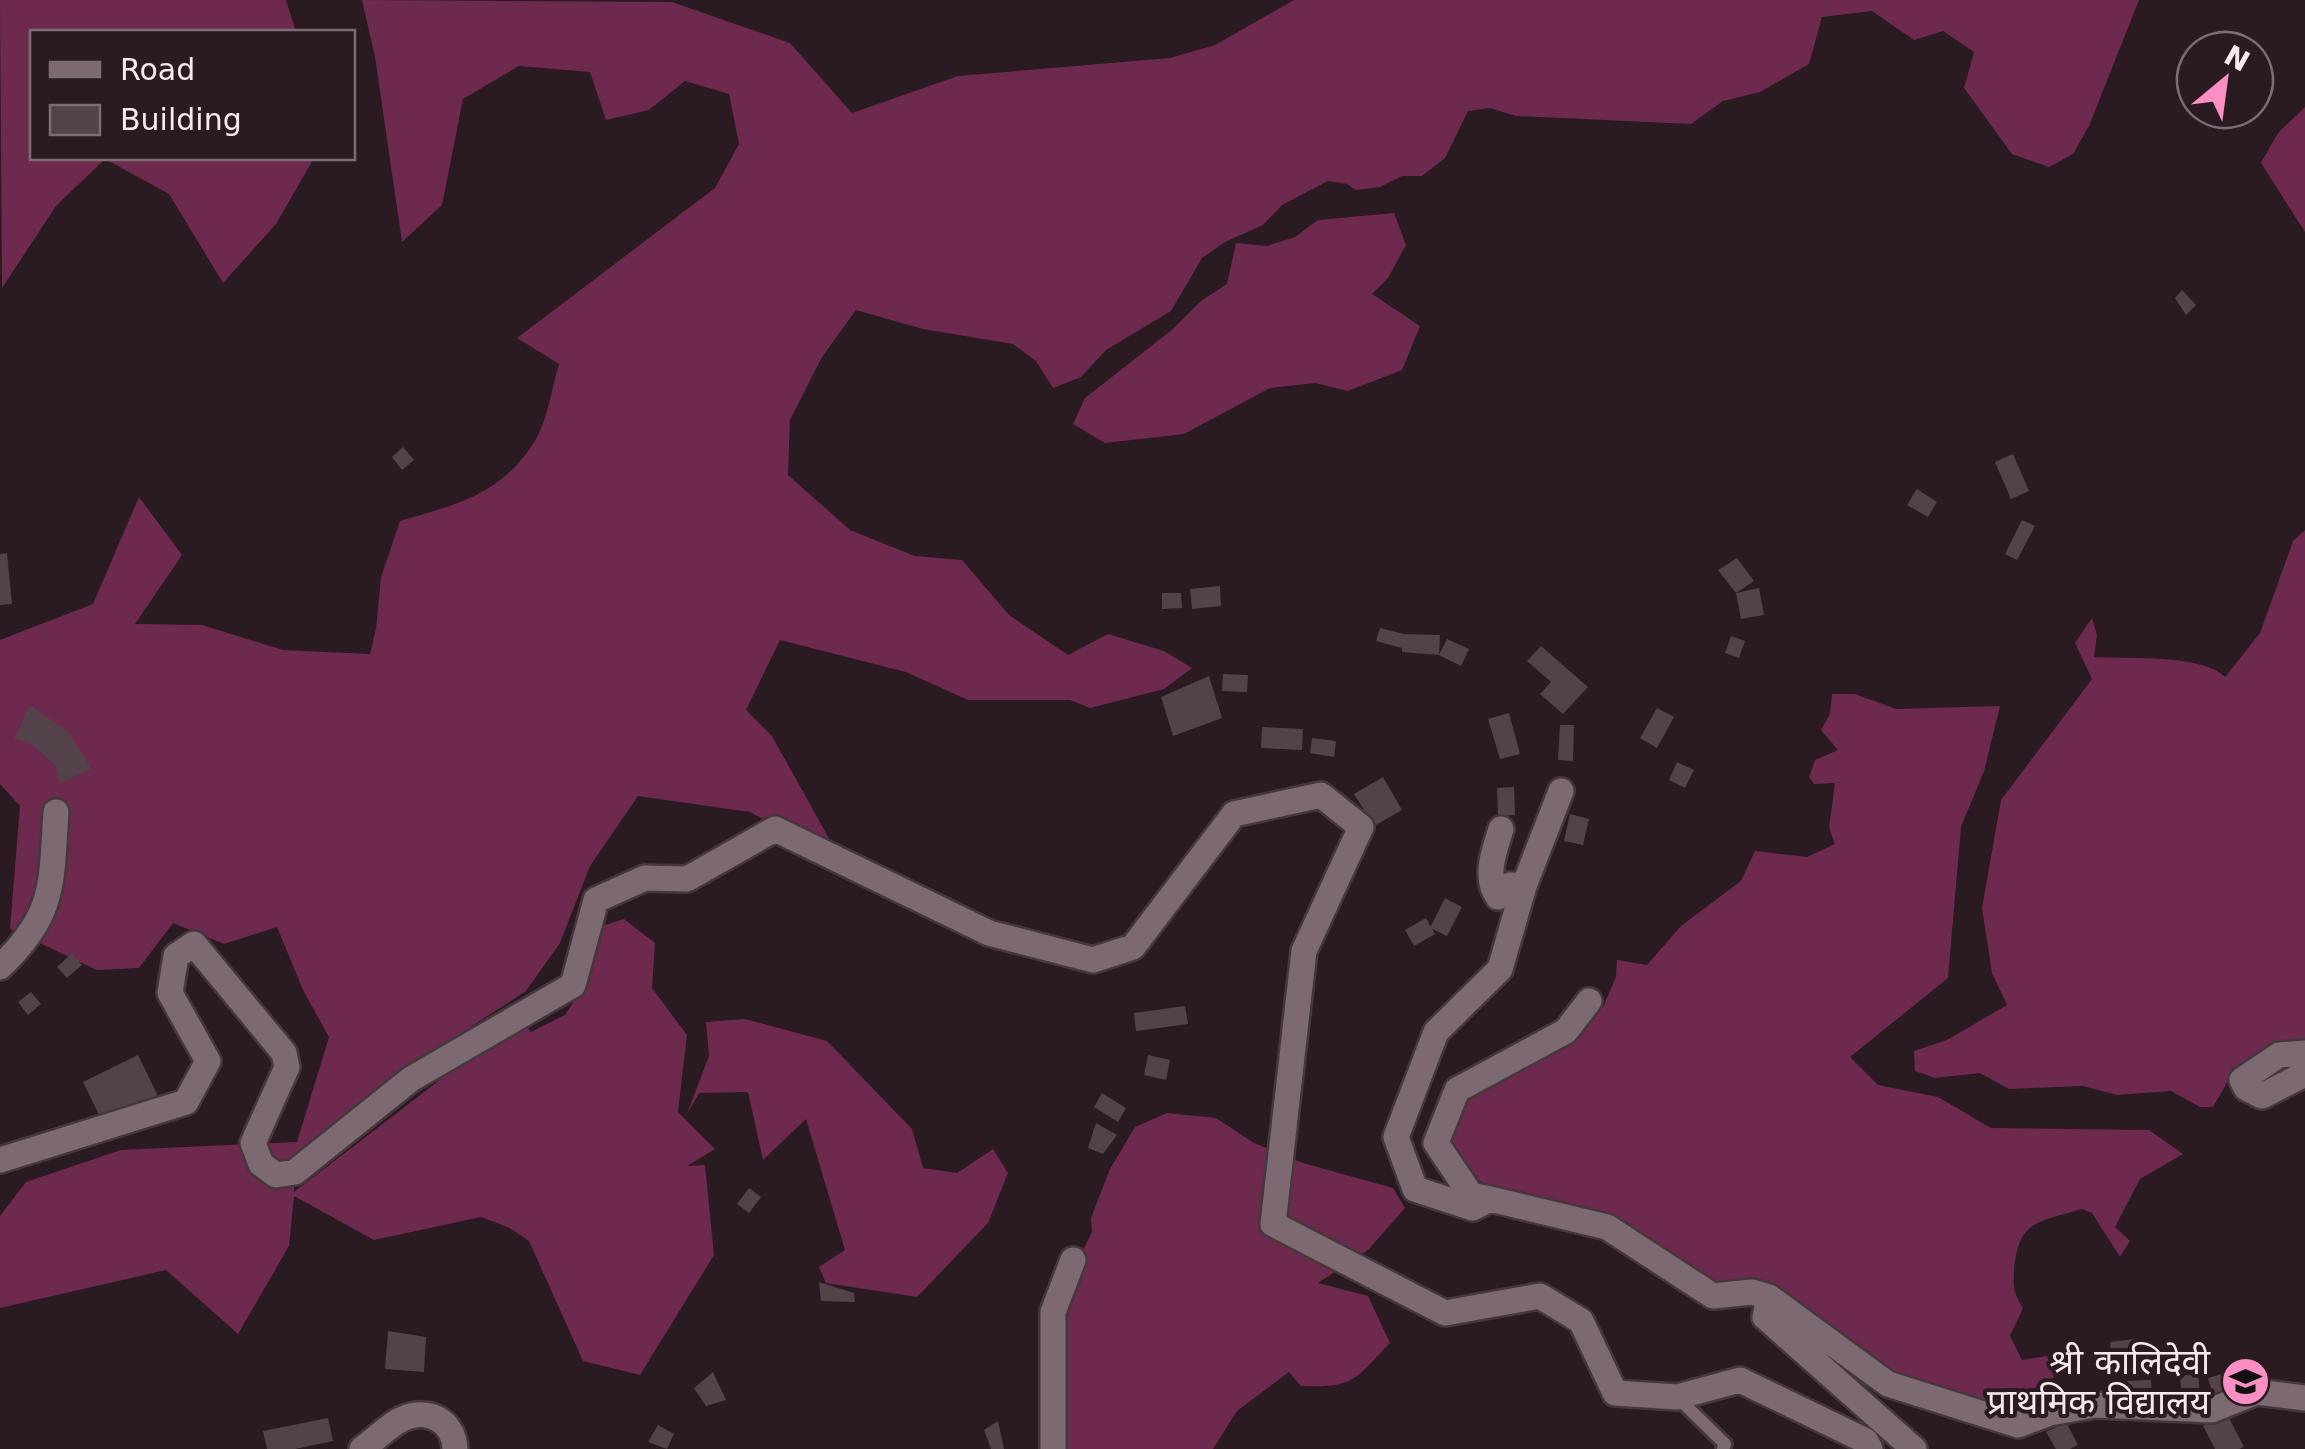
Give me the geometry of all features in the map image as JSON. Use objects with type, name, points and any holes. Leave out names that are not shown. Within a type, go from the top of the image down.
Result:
[{"type":"street","points":[[1490,1199],[1473,1208],[1415,1189],[1396,1137],[1436,1032],[1500,969],[1524,886],[1561,791]]},
{"type":"street","points":[[0,1160],[186,1102],[208,1061],[170,993],[176,956],[194,944],[284,1053],[287,1067],[252,1143],[261,1164],[276,1175],[295,1172],[411,1079],[574,985],[596,900],[645,878],[687,879],[775,829],[989,933],[1093,960],[1133,947],[1234,814],[1321,795],[1362,827],[1304,951],[1273,1224],[1444,1313],[1540,1296],[1582,1321],[1615,1394],[1677,1397],[1740,1380],[1866,1441],[1870,1449]]},
{"type":"street","points":[[0,967],[44,914],[56,812]]},
{"type":"street","points":[[1501,829],[1490,872],[1491,887],[1498,897],[1510,886],[1524,886]]},
{"type":"street","points":[[1589,1001],[1566,1031],[1457,1090],[1436,1144],[1471,1195],[1607,1227],[1712,1296],[1752,1292],[1770,1297],[1888,1384],[2018,1437],[2050,1413],[2096,1405],[2212,1410],[2257,1392],[2305,1398]]},
{"type":"street","points":[[2305,1053],[2279,1055],[2242,1080],[2246,1088],[2262,1096],[2305,1074]]},
{"type":"street","points":[[1053,1449],[1053,1312],[1073,1260]]},
{"type":"street","points":[[1770,1297],[1765,1317],[1914,1449]]},
{"type":"street","points":[[362,1449],[404,1418],[428,1415],[446,1422],[455,1449]]},
{"type":"lane","points":[[1677,1397],[1725,1444],[1724,1449]]},
{"type":"shaded area","points":[[0,0],[286,0],[295,30],[30,30],[30,160],[104,160],[56,206],[2,288]]},
{"type":"shaded area","points":[[362,0],[672,2],[790,43],[852,113],[958,76],[1170,58],[1215,45],[1294,0],[2139,0],[2089,126],[2073,154],[2049,167],[2012,154],[1964,88],[1974,52],[1943,31],[1914,40],[1872,11],[1822,17],[1809,64],[1760,92],[1723,101],[1691,124],[1516,116],[1490,108],[1468,111],[1445,158],[1422,176],[1402,176],[1380,187],[1356,190],[1328,181],[1282,205],[1263,225],[1225,242],[1202,258],[1171,311],[1106,350],[1081,377],[1053,388],[1036,361],[1013,344],[923,329],[856,310],[822,357],[790,420],[788,475],[850,530],[915,556],[962,560],[1009,615],[1068,655],[1108,634],[1164,651],[1192,668],[1164,689],[1090,708],[1070,700],[968,700],[906,672],[780,640],[746,710],[772,736],[841,860],[750,812],[638,796],[590,866],[560,943],[526,991],[406,1069],[295,1173],[294,1192],[519,1019],[531,1032],[565,1015],[586,983],[580,961],[602,926],[624,919],[655,943],[652,988],[687,1035],[678,1112],[715,1149],[687,1166],[705,1165],[714,1255],[640,1375],[583,1361],[529,1241],[510,1228],[481,1217],[374,1240],[294,1196],[289,1246],[238,1334],[166,1270],[0,1308],[0,1216],[26,1182],[121,1150],[297,1142],[329,1037],[303,990],[277,927],[224,944],[173,923],[139,968],[97,970],[10,929],[20,806],[0,784],[0,640],[93,604],[139,497],[182,555],[135,624],[202,625],[283,650],[370,654],[381,577],[400,521],[460,502],[494,485],[523,458],[540,431],[559,364],[517,338],[715,188],[739,144],[729,94],[685,81],[649,110],[606,120],[590,72],[519,66],[463,99],[442,205],[402,242],[375,57]]},
{"type":"shaded area","points":[[2305,107],[2305,232],[2261,163],[2278,133]]},
{"type":"shaded area","points":[[107,160],[313,160],[276,224],[223,283],[169,194]]},
{"type":"shaded area","points":[[1394,213],[1406,245],[1388,278],[1372,294],[1420,326],[1402,370],[1348,391],[1315,383],[1270,388],[1184,434],[1105,443],[1073,424],[1085,398],[1173,329],[1201,301],[1227,284],[1236,243],[1267,246],[1295,237],[1318,220]]},
{"type":"shaded area","points":[[2305,530],[2305,1057],[2231,1076],[2213,1107],[2200,1107],[2171,1091],[2117,1095],[2083,1086],[2009,1089],[1980,1073],[1935,1078],[1915,1071],[1914,1051],[1947,1040],[2007,1005],[1992,973],[1982,908],[2001,800],[2092,679],[2075,643],[2092,618],[2097,635],[2094,657],[2182,661],[2200,664],[2225,677],[2260,633],[2293,541]]},
{"type":"shaded area","points":[[1832,694],[1855,694],[1896,709],[2000,706],[1984,771],[1961,827],[1948,978],[1850,1057],[1878,1085],[1938,1097],[1991,1128],[2149,1130],[2183,1154],[2140,1179],[2115,1227],[2130,1241],[2120,1257],[2092,1213],[2082,1209],[2033,1225],[2020,1241],[2014,1286],[2023,1308],[2010,1336],[2022,1360],[2047,1356],[2054,1378],[2030,1406],[2002,1428],[1914,1403],[1859,1351],[1689,1274],[1667,1250],[1602,1218],[1512,1196],[1461,1172],[1443,1148],[1452,1098],[1603,1007],[1616,977],[1617,960],[1647,965],[1681,926],[1741,881],[1755,851],[1807,857],[1835,844],[1829,828],[1835,783],[1814,784],[1809,777],[1815,760],[1838,750],[1821,730],[1830,714]]},
{"type":"shaded area","points":[[745,1019],[827,1041],[912,1129],[923,1168],[957,1173],[993,1149],[1008,1173],[988,1223],[917,1297],[826,1283],[819,1267],[845,1250],[806,1119],[763,1160],[748,1092],[699,1093],[687,1114],[709,1056],[706,1022]]},
{"type":"shaded area","points":[[1167,1113],[1216,1118],[1254,1143],[1303,1163],[1393,1188],[1405,1208],[1368,1250],[1318,1283],[1368,1296],[1390,1343],[1360,1373],[1343,1383],[1301,1386],[1289,1372],[1237,1411],[1213,1449],[1042,1449],[1063,1290],[1092,1232],[1091,1218],[1110,1169],[1135,1127]]},
{"type":"building","points":[[2182,290],[2196,305],[2186,315],[2175,298]]},
{"type":"building","points":[[403,447],[414,460],[402,470],[392,457]]},
{"type":"building","points":[[2013,454],[2029,491],[2011,499],[1995,462]]},
{"type":"building","points":[[1917,489],[1937,502],[1928,517],[1907,505]]},
{"type":"building","points":[[2022,520],[2035,526],[2017,560],[2005,554]]},
{"type":"building","points":[[7,553],[12,604],[0,605],[0,554]]},
{"type":"building","points":[[1737,558],[1754,581],[1736,593],[1718,570]]},
{"type":"building","points":[[1220,586],[1221,606],[1192,609],[1190,589]]},
{"type":"building","points":[[1759,588],[1764,615],[1741,619],[1736,593]]},
{"type":"building","points":[[1162,593],[1181,593],[1182,608],[1162,609]]},
{"type":"building","points":[[1380,628],[1404,634],[1440,635],[1439,655],[1402,652],[1402,648],[1376,641]]},
{"type":"building","points":[[1731,636],[1745,641],[1739,658],[1725,653]]},
{"type":"building","points":[[1447,639],[1469,649],[1461,666],[1439,655]]},
{"type":"building","points":[[1541,646],[1588,687],[1563,714],[1540,694],[1551,682],[1527,661]]},
{"type":"building","points":[[1223,674],[1248,675],[1247,692],[1222,691]]},
{"type":"building","points":[[1209,676],[1222,718],[1173,736],[1161,697]]},
{"type":"building","points":[[30,705],[68,732],[92,769],[60,783],[56,766],[30,743],[14,739]]},
{"type":"building","points":[[1657,708],[1674,717],[1657,748],[1640,738]]},
{"type":"building","points":[[1509,713],[1520,754],[1500,759],[1488,719]]},
{"type":"building","points":[[1560,725],[1574,725],[1573,761],[1558,760]]},
{"type":"building","points":[[1262,727],[1303,729],[1302,750],[1261,748]]},
{"type":"building","points":[[1312,738],[1336,741],[1334,757],[1310,753]]},
{"type":"building","points":[[1677,762],[1694,770],[1685,788],[1669,780]]},
{"type":"building","points":[[1383,777],[1402,810],[1374,826],[1354,794]]},
{"type":"building","points":[[1514,787],[1515,815],[1498,816],[1497,788]]},
{"type":"building","points":[[1570,814],[1589,819],[1583,845],[1564,841]]},
{"type":"building","points":[[1445,898],[1462,907],[1447,936],[1430,928]]},
{"type":"building","points":[[1426,918],[1435,934],[1414,946],[1405,930]]},
{"type":"building","points":[[72,953],[82,965],[67,978],[57,967]]},
{"type":"building","points":[[31,992],[41,1004],[28,1015],[18,1002]]},
{"type":"building","points":[[1185,1006],[1188,1024],[1136,1031],[1134,1013]]},
{"type":"building","points":[[138,1055],[158,1096],[103,1123],[83,1082]]},
{"type":"building","points":[[1148,1055],[1170,1060],[1166,1080],[1144,1075]]},
{"type":"building","points":[[1102,1093],[1126,1108],[1118,1122],[1094,1107]]},
{"type":"building","points":[[1096,1123],[1117,1135],[1103,1154],[1088,1148]]},
{"type":"building","points":[[749,1188],[761,1197],[749,1213],[737,1204]]},
{"type":"building","points":[[819,1282],[854,1293],[855,1302],[821,1301]]},
{"type":"building","points":[[388,1331],[426,1337],[424,1372],[385,1369]]},
{"type":"building","points":[[2143,1338],[2145,1356],[2112,1360],[2110,1342]]},
{"type":"building","points":[[2232,1371],[2239,1394],[2215,1401],[2208,1378]]},
{"type":"building","points":[[713,1372],[726,1400],[706,1406],[694,1388]]},
{"type":"building","points":[[2198,1374],[2200,1394],[2182,1396],[2180,1376]]},
{"type":"building","points":[[2151,1380],[2152,1397],[2126,1397],[2125,1381]]},
{"type":"building","points":[[2227,1414],[2244,1447],[2215,1449],[2203,1426]]},
{"type":"building","points":[[328,1418],[333,1441],[295,1449],[267,1449],[263,1431]]},
{"type":"building","points":[[998,1421],[1004,1449],[991,1449],[984,1430]]},
{"type":"building","points":[[2066,1422],[2078,1445],[2056,1449],[2046,1432]]},
{"type":"building","points":[[658,1425],[674,1434],[667,1449],[648,1442]]},
{"type":"place","name":"श्री कालिदेवी प्राथमिक विद्यालय","points":[[2245,1382]]}]
